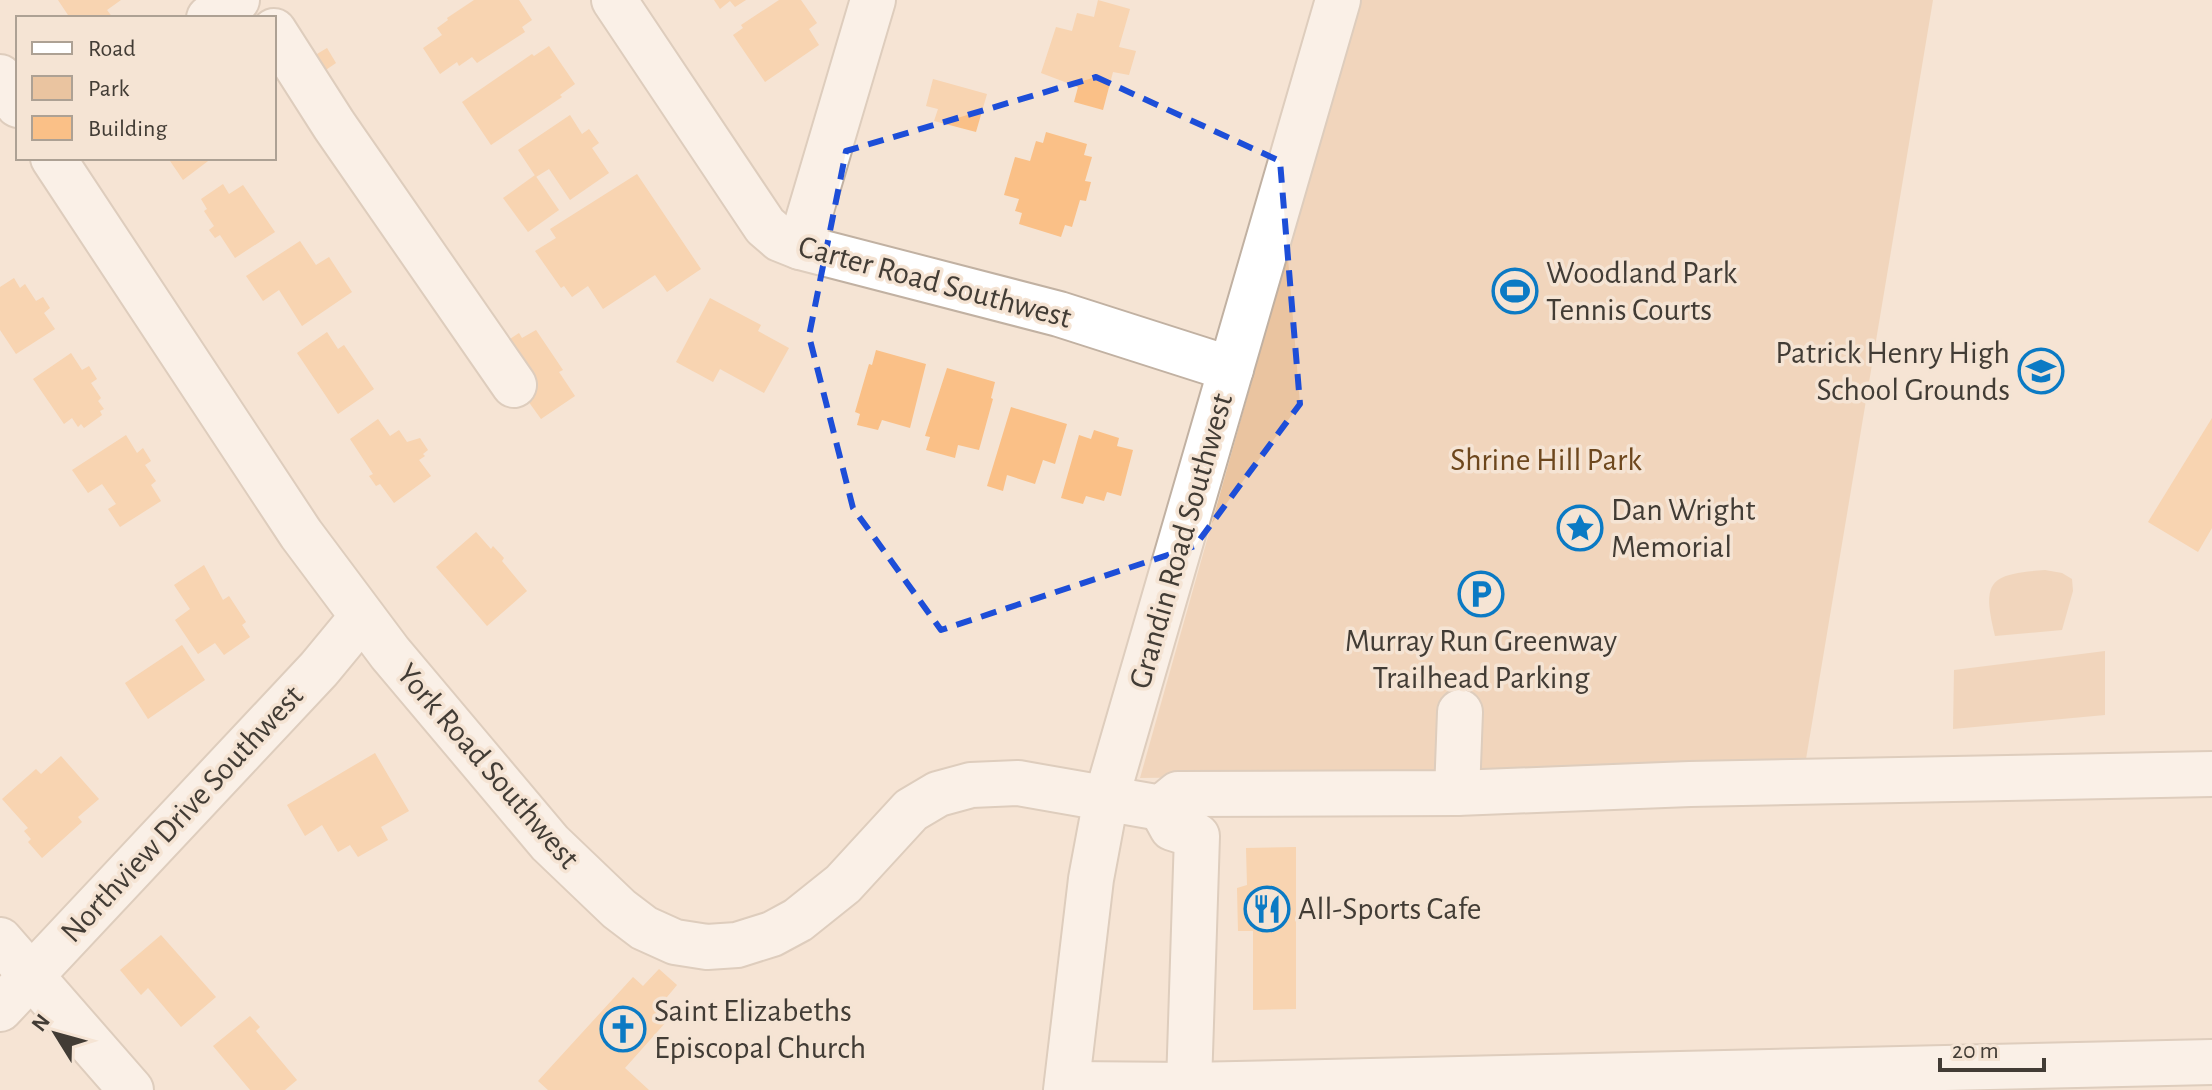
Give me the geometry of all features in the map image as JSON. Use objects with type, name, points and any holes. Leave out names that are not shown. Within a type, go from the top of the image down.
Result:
[{"type":"street","points":[[212,16],[237,0]]},
{"type":"street","name":"Carter Road Southwest","points":[[614,0],[765,226],[780,239],[800,247],[1059,314],[1231,369]]},
{"type":"street","points":[[800,247],[873,0]]},
{"type":"street","name":"Grandin Road Southwest","points":[[1066,1087],[1091,879],[1106,799],[1338,0]]},
{"type":"street","points":[[276,34],[334,125],[514,385]]},
{"type":"street","points":[[0,77],[16,102]]},
{"type":"street","name":"York Road Southwest","points":[[54,160],[301,534],[362,617],[550,843],[619,909],[644,928],[675,942],[707,947],[737,945],[772,934],[798,920],[843,884],[911,810],[938,794],[971,785],[1018,783],[1161,808]]},
{"type":"street","name":"Northview Drive Southwest","points":[[0,1009],[319,669],[362,617]]},
{"type":"street","points":[[1457,793],[1460,712]]},
{"type":"street","points":[[1189,1085],[1197,836],[1172,828],[1161,808],[1178,794],[1457,793],[1752,783],[2212,774]]},
{"type":"street","points":[[0,940],[131,1090]]},
{"type":"street","points":[[1066,1087],[2156,1077],[2212,1062]]},
{"type":"highlighted area","points":[[1096,77],[1280,161],[1300,404],[1195,546],[941,630],[853,508],[809,336],[846,151]]},
{"type":"green space","name":"Shrine Hill Park","points":[[1359,0],[1933,0],[1806,759],[1458,774],[1140,778]]},
{"type":"green space","points":[[2045,570],[2062,573],[2072,579],[2073,591],[2062,630],[1995,636],[1989,603],[1994,584],[2012,574]]},
{"type":"green space","points":[[2105,651],[2105,715],[1953,729],[1954,670]]},
{"type":"building","points":[[58,0],[121,0],[107,10],[112,16],[69,16]]},
{"type":"building","points":[[474,0],[519,0],[532,20],[522,27],[525,32],[477,63],[472,57],[459,66],[457,62],[440,74],[423,48],[442,35],[437,28],[447,18]]},
{"type":"building","points":[[714,0],[746,0],[735,7],[730,1],[720,9]]},
{"type":"building","points":[[779,0],[801,0],[817,23],[809,29],[819,45],[765,82],[733,35],[743,28],[741,25]]},
{"type":"building","points":[[1098,0],[1130,9],[1119,47],[1136,51],[1129,75],[1113,72],[1103,110],[1074,102],[1078,87],[1041,73],[1056,27],[1072,31],[1077,13],[1094,17]]},
{"type":"building","points":[[549,46],[575,84],[560,95],[562,97],[491,145],[462,102],[532,54],[534,56]]},
{"type":"building","points":[[327,48],[336,63],[317,76],[307,60]]},
{"type":"building","points":[[933,79],[987,94],[976,132],[934,121],[938,109],[926,106]]},
{"type":"building","points":[[570,115],[582,134],[589,129],[599,143],[592,148],[609,173],[570,200],[549,169],[536,177],[518,150]]},
{"type":"building","points":[[1046,132],[1087,144],[1084,155],[1092,157],[1085,181],[1091,182],[1086,201],[1080,200],[1072,227],[1065,225],[1061,237],[1019,224],[1022,213],[1015,211],[1019,199],[1004,195],[1015,157],[1030,161],[1036,141],[1043,143]]},
{"type":"building","points":[[169,160],[209,160],[183,180]]},
{"type":"building","points":[[637,174],[701,269],[667,292],[655,275],[603,309],[588,286],[572,297],[564,286],[561,288],[535,251],[556,238],[550,229]]},
{"type":"building","points":[[535,175],[559,210],[528,232],[503,198]]},
{"type":"building","points":[[223,184],[229,194],[243,185],[275,232],[235,258],[220,235],[215,238],[209,230],[214,226],[204,211],[207,209],[201,199]]},
{"type":"building","points":[[300,241],[316,265],[329,257],[352,292],[302,326],[279,290],[263,301],[246,276]]},
{"type":"building","points":[[14,278],[20,288],[25,284],[36,301],[43,297],[50,308],[44,313],[55,329],[16,354],[0,330],[0,287]]},
{"type":"building","points":[[710,298],[761,325],[758,331],[789,348],[764,393],[720,369],[713,382],[676,362]]},
{"type":"building","points":[[536,330],[563,370],[559,372],[575,396],[541,419],[492,351],[519,333],[522,338]]},
{"type":"building","points":[[327,332],[338,349],[344,345],[374,389],[338,414],[297,353]]},
{"type":"building","points":[[876,350],[926,364],[910,428],[882,420],[878,430],[857,425],[860,414],[855,412]]},
{"type":"building","points":[[71,353],[82,370],[89,366],[97,379],[91,383],[104,409],[100,411],[102,415],[84,428],[81,424],[78,427],[72,418],[64,424],[33,379]]},
{"type":"building","points":[[947,368],[995,382],[979,450],[958,445],[955,458],[926,450],[930,437],[925,436]]},
{"type":"building","points":[[1011,407],[1067,424],[1055,464],[1043,460],[1035,484],[1007,475],[1003,491],[987,486]]},
{"type":"building","points":[[2212,418],[2212,528],[2198,552],[2148,522]]},
{"type":"building","points":[[378,419],[390,436],[399,430],[407,442],[420,438],[428,450],[419,460],[431,476],[394,503],[380,484],[376,486],[369,476],[373,474],[350,439]]},
{"type":"building","points":[[1094,430],[1119,438],[1117,446],[1133,450],[1121,496],[1107,492],[1104,501],[1086,496],[1083,504],[1061,498],[1079,435],[1091,439]]},
{"type":"building","points":[[126,435],[137,453],[143,448],[151,461],[145,465],[156,481],[151,485],[161,501],[120,527],[108,509],[116,504],[102,484],[88,493],[72,470]]},
{"type":"building","points":[[476,532],[504,558],[502,561],[527,591],[487,626],[436,567]]},
{"type":"building","points":[[204,565],[223,600],[229,596],[246,622],[242,625],[250,637],[224,655],[215,643],[198,654],[175,620],[190,609],[174,585]]},
{"type":"building","points":[[182,645],[205,680],[148,719],[125,683]]},
{"type":"building","points":[[375,753],[409,811],[381,827],[388,840],[358,857],[350,845],[338,852],[322,825],[305,836],[287,805]]},
{"type":"building","points":[[61,756],[99,799],[78,817],[82,822],[42,858],[28,842],[31,839],[24,831],[28,828],[2,799],[36,769],[41,774]]},
{"type":"building","name":"All-Sports Cafe","points":[[1296,847],[1296,1009],[1253,1010],[1253,931],[1238,931],[1237,888],[1247,885],[1246,848]]},
{"type":"building","points":[[161,935],[216,997],[181,1027],[148,988],[141,995],[120,970]]},
{"type":"building","name":"Saint Elizabeths Episcopal Church","points":[[659,969],[677,985],[662,1003],[674,1013],[625,1068],[649,1090],[548,1090],[538,1081],[633,977],[643,986]]},
{"type":"building","points":[[250,1016],[260,1027],[256,1031],[297,1080],[285,1090],[250,1090],[213,1046]]},
{"type":"place","name":"Woodland Park Tennis Courts","points":[[1515,291]]},
{"type":"place","name":"Patrick Henry High School Grounds","points":[[2041,371]]},
{"type":"place","name":"Dan Wright Memorial","points":[[1580,528]]},
{"type":"place","name":"Murray Run Greenway Trailhead Parking","points":[[1481,594]]},
{"type":"place","name":"All-Sports Cafe","points":[[1267,909]]},
{"type":"place","name":"Saint Elizabeths Episcopal Church","points":[[623,1029]]}]
